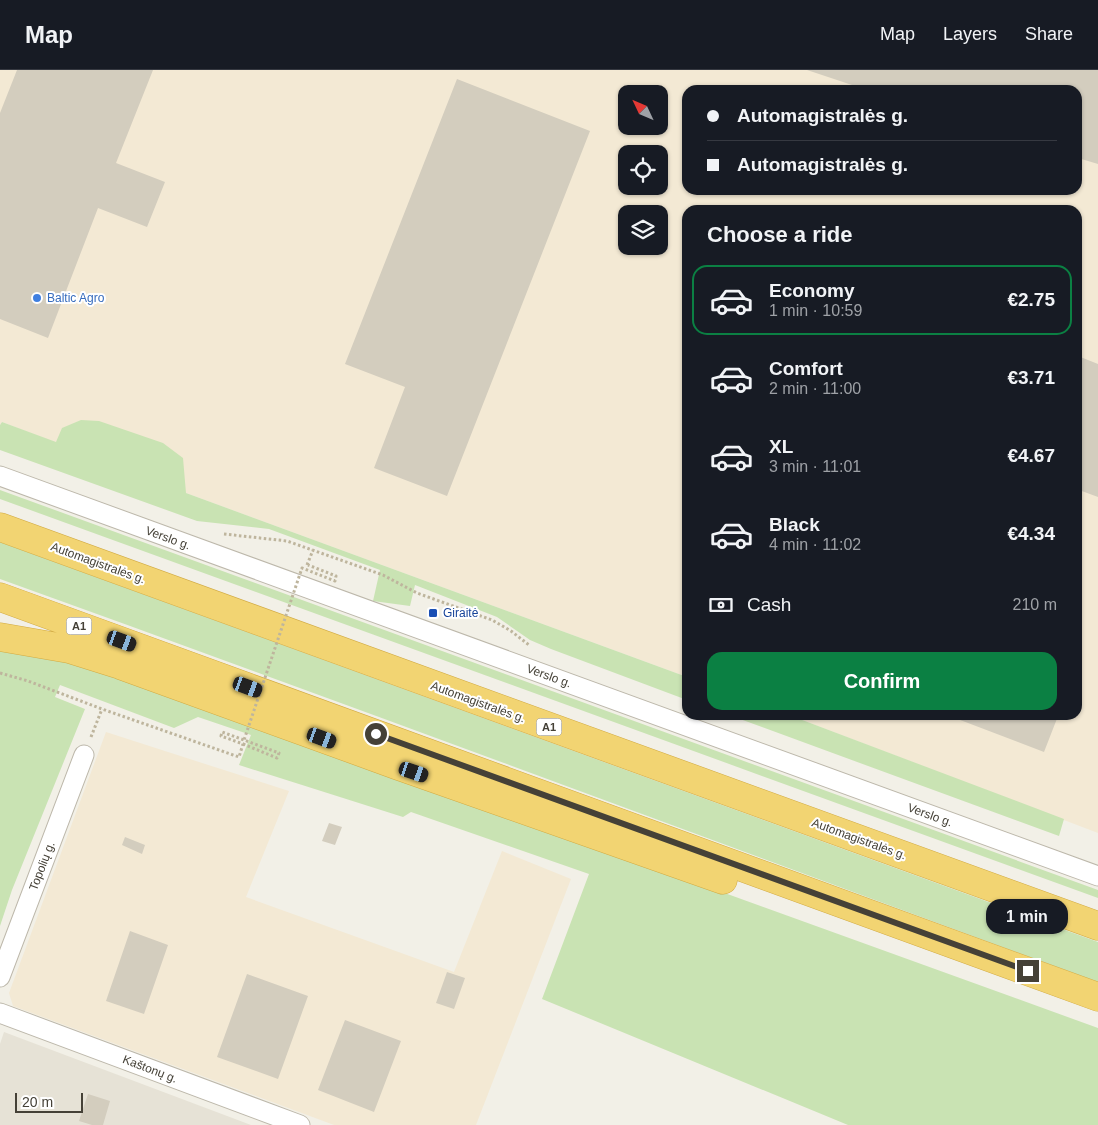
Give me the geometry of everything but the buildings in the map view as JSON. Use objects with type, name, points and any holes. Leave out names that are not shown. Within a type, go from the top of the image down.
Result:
[{"type":"highway","name":"Automagistralės g.","points":[[0,527],[1098,926]]},
{"type":"highway","name":"A1","points":[[0,597],[1098,997]]},
{"type":"highway","points":[[0,637],[69,649],[120,665],[776,899],[852,907]]},
{"type":"street","name":"Verslo g.","points":[[0,476],[1098,876]]},
{"type":"street","name":"Topolių g.","points":[[0,977],[84,755]]},
{"type":"street","name":"Kaštonų g.","points":[[0,1013],[300,1125]]},
{"type":"path","points":[[219,533],[287,541],[383,575],[417,593],[492,620],[511,631],[532,647]]},
{"type":"path","points":[[0,673],[28,681],[239,757],[302,568],[335,581],[336,576],[308,565],[314,550]]},
{"type":"path","points":[[84,755],[102,709]]},
{"type":"path","points":[[244,742],[221,736],[222,732],[244,742],[277,758],[279,753],[244,742]]},
{"type":"shaded area","points":[[0,70],[1098,70],[1098,833],[802,720],[1082,720],[1082,205],[682,205],[682,675],[186,493],[2,422],[0,425]]},
{"type":"shaded area","points":[[106,732],[289,791],[246,897],[454,972],[502,851],[571,879],[476,1125],[334,1125],[13,1006],[9,993]]},
{"type":"shaded area","points":[[4,1032],[251,1125],[0,1125],[0,1044]]},
{"type":"green space","points":[[81,420],[99,421],[163,443],[183,458],[186,493],[682,675],[682,698],[551,649],[530,640],[497,617],[415,585],[410,606],[373,601],[380,570],[269,529],[197,521],[0,450],[0,425],[2,422],[56,442],[62,428]]},
{"type":"green space","points":[[0,490],[1098,890],[1098,898],[0,499]]},
{"type":"green space","points":[[0,542],[1098,942],[1098,982],[0,579]]},
{"type":"green space","points":[[0,648],[70,656],[1098,1028],[1098,1125],[848,1125],[542,999],[589,874],[411,812],[403,817],[239,765],[251,735],[198,717],[174,728],[60,685],[55,697],[85,709],[12,890],[0,926]]},
{"type":"green space","points":[[743,720],[802,720],[1064,819],[1059,836]]},
{"type":"place","name":"Baltic Agro","points":[[37,298]]},
{"type":"place","name":"Giraitė","points":[[433,613]]},
{"type":"route","points":[[376,734],[1028,971]]}]
